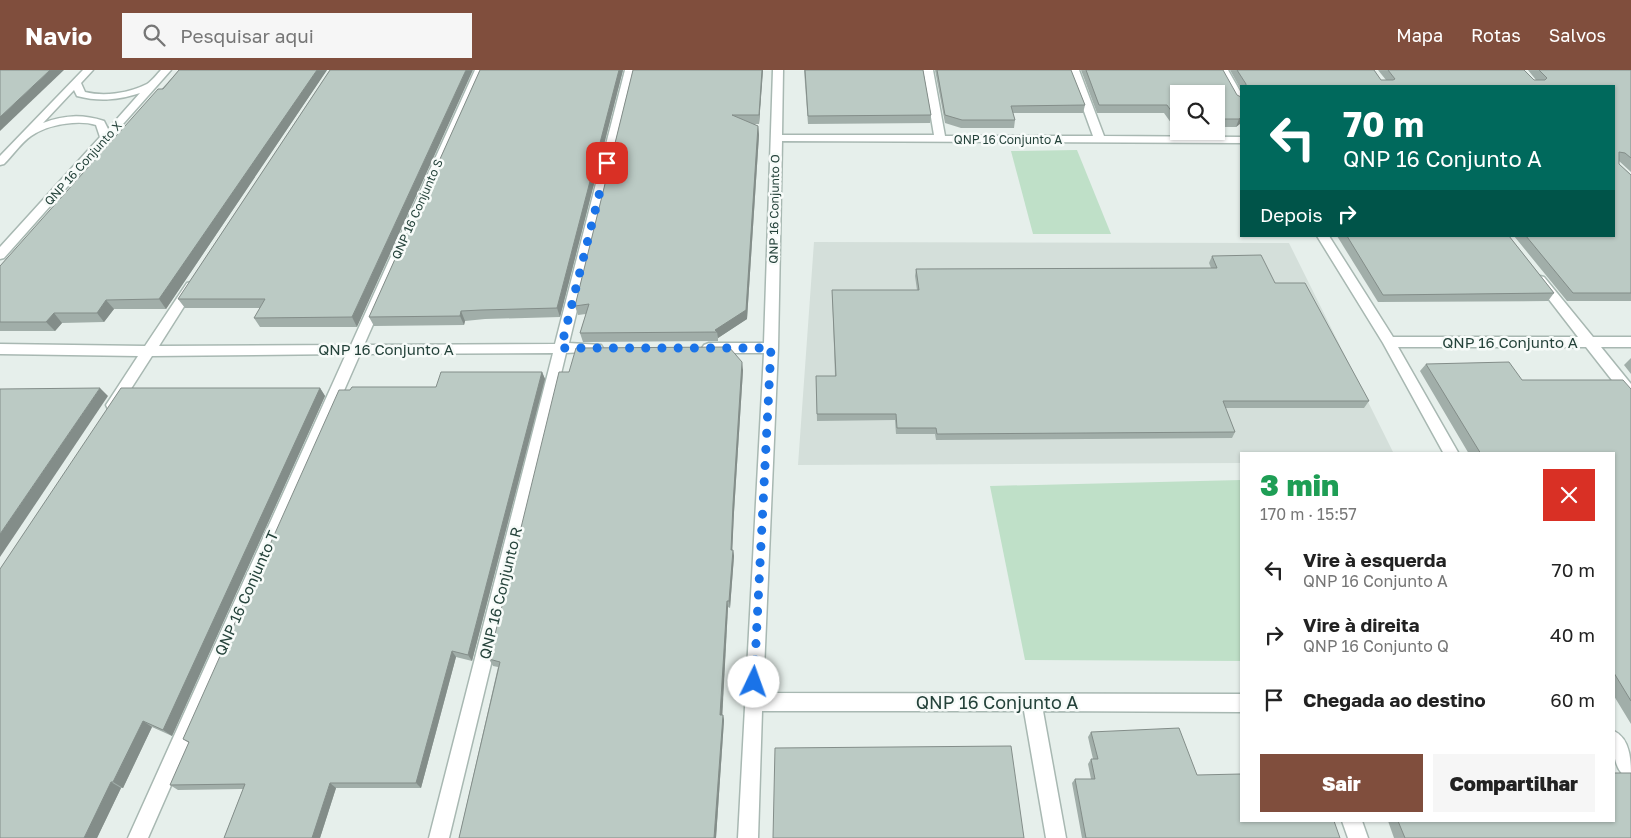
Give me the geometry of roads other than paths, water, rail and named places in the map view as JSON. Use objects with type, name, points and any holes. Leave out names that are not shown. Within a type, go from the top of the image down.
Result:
[{"type":"street","points":[[0,162],[88,70]]},
{"type":"street","name":"QNP 16 Conjunto X","points":[[0,255],[166,70]]},
{"type":"street","name":"QNP 16 Conjunto S","points":[[354,349],[480,70]]},
{"type":"street","name":"QNP 16 Conjunto R","points":[[439,838],[630,70]]},
{"type":"street","name":"QNP 16 Conjunto O","points":[[748,838],[771,348],[778,70]]},
{"type":"street","points":[[928,70],[940,139]]},
{"type":"street","points":[[1074,70],[1099,138]]},
{"type":"street","points":[[1223,70],[1240,100]]},
{"type":"street","points":[[76,82],[81,94],[92,98],[109,98],[152,85]]},
{"type":"street","points":[[29,133],[50,123],[88,118],[100,123],[106,137]]},
{"type":"street","name":"QNP 16 Conjunto A","points":[[775,138],[1240,140]]},
{"type":"street","points":[[1324,237],[1389,342],[1451,452]]},
{"type":"street","points":[[1529,267],[1631,394]]},
{"type":"street","points":[[104,417],[197,276]]},
{"type":"street","name":"QNP 16 Conjunto A","points":[[1389,342],[1631,342]]},
{"type":"street","name":"QNP 16 Conjunto A","points":[[0,349],[609,348]]},
{"type":"street","points":[[695,348],[771,348]]},
{"type":"street","name":"QNP 16 Conjunto T","points":[[138,838],[354,349]]},
{"type":"street","name":"QNP 16 Conjunto A","points":[[753,702],[1240,703]]},
{"type":"street","points":[[1032,702],[1056,838]]},
{"type":"street","points":[[1615,742],[1631,770]]},
{"type":"street","points":[[1352,822],[1358,838]]}]
